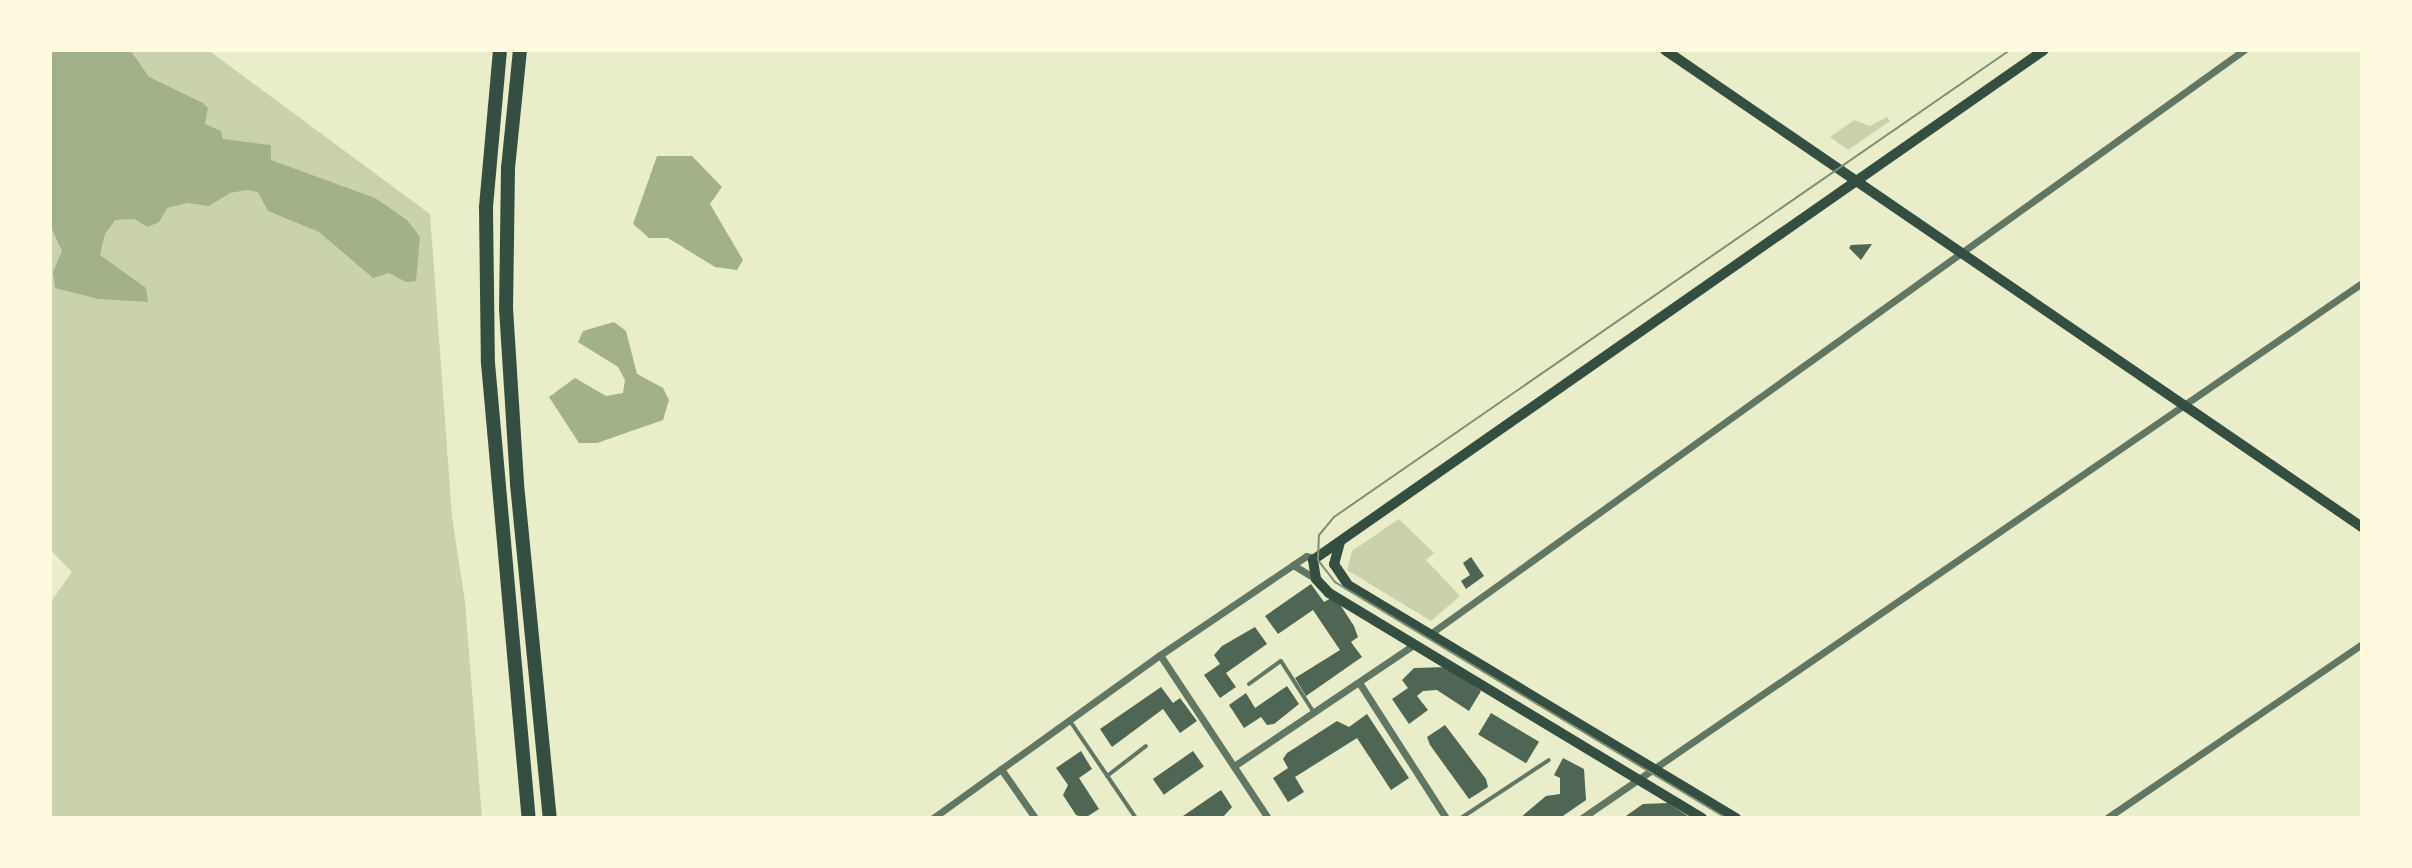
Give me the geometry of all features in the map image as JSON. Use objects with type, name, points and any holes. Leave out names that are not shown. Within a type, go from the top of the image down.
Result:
[{"type":"highway","points":[[500,50],[486,208],[488,363],[529,818]]},
{"type":"highway","points":[[520,50],[506,211],[509,362],[513,436],[550,818]]},
{"type":"main road","points":[[1665,50],[2362,527]]},
{"type":"main road","points":[[1702,818],[1415,644],[1316,579],[1314,558],[2044,50]]},
{"type":"main road","points":[[1341,539],[1334,560],[1344,582],[1736,818]]},
{"type":"street","points":[[1430,634],[2244,50]]},
{"type":"street","points":[[1582,818],[2362,283]]},
{"type":"street","points":[[933,818],[1160,655],[1293,565],[1314,558]]},
{"type":"street","points":[[1293,565],[1316,579]]},
{"type":"street","points":[[1234,766],[1360,684],[1415,644]]},
{"type":"street","points":[[2107,818],[2362,644]]},
{"type":"street","points":[[1160,655],[1268,818]]},
{"type":"street","points":[[1360,684],[1446,818]]},
{"type":"street","points":[[1001,769],[1035,818]]},
{"type":"lane","points":[[1249,684],[1281,661],[1314,714]]},
{"type":"lane","points":[[1069,719],[1136,818]]},
{"type":"lane","points":[[1107,776],[1146,746]]},
{"type":"lane","points":[[1461,818],[1549,760]]},
{"type":"shaded area","points":[[50,50],[208,50],[430,214],[452,517],[465,602],[482,818],[50,818],[50,603],[72,572],[50,549]]},
{"type":"shaded area","points":[[50,50],[130,50],[149,77],[203,103],[208,108],[205,124],[221,131],[223,139],[271,145],[271,160],[375,198],[407,220],[420,237],[416,281],[406,282],[389,273],[373,278],[319,232],[268,211],[258,192],[247,190],[230,193],[209,206],[187,203],[167,208],[159,222],[148,227],[134,219],[115,220],[105,234],[100,255],[146,288],[148,302],[98,299],[55,288],[53,272],[62,251],[50,225]]},
{"type":"shaded area","points":[[1887,117],[1890,121],[1848,150],[1830,137],[1854,120],[1870,126]]},
{"type":"shaded area","points":[[657,156],[692,156],[722,187],[710,204],[743,260],[737,270],[715,267],[668,238],[649,238],[633,224]]},
{"type":"shaded area","points":[[614,322],[626,331],[637,374],[663,388],[669,400],[663,420],[597,443],[579,443],[549,397],[575,378],[606,396],[623,393],[625,380],[618,367],[578,342],[583,331]]},
{"type":"shaded area","points":[[1399,519],[1434,553],[1426,560],[1460,596],[1431,621],[1347,570],[1352,551]]},
{"type":"building","points":[[1872,244],[1861,260],[1849,248],[1851,245]]},
{"type":"building","points":[[1471,557],[1484,576],[1466,589],[1461,581],[1470,575],[1463,563]]},
{"type":"building","points":[[1311,584],[1324,602],[1331,598],[1341,606],[1358,637],[1351,642],[1362,657],[1306,696],[1295,678],[1340,650],[1313,610],[1278,634],[1265,616]]},
{"type":"building","points":[[1255,627],[1267,644],[1226,673],[1236,687],[1220,698],[1204,675],[1220,664],[1214,655],[1222,646]]},
{"type":"building","points":[[1447,667],[1481,691],[1469,711],[1437,690],[1423,691],[1417,696],[1428,710],[1409,724],[1392,699],[1408,688],[1402,680],[1414,668]]},
{"type":"building","points":[[1287,686],[1299,704],[1274,724],[1267,725],[1261,717],[1244,728],[1229,705],[1246,693],[1255,708]]},
{"type":"building","points":[[1161,687],[1173,703],[1180,698],[1197,721],[1180,733],[1163,709],[1112,747],[1100,729]]},
{"type":"building","points":[[1491,713],[1539,742],[1526,763],[1478,734]]},
{"type":"building","points":[[1367,714],[1409,778],[1391,790],[1357,738],[1295,777],[1304,792],[1288,802],[1273,778],[1288,768],[1283,759],[1287,753],[1337,721],[1349,727]]},
{"type":"building","points":[[1445,725],[1486,779],[1488,787],[1469,799],[1427,737]]},
{"type":"building","points":[[1081,751],[1092,769],[1079,778],[1099,809],[1085,818],[1076,815],[1063,795],[1068,785],[1056,768]]},
{"type":"building","points":[[1193,751],[1204,767],[1164,795],[1153,779]]},
{"type":"building","points":[[1563,758],[1584,769],[1586,800],[1560,818],[1520,818],[1546,796],[1560,794],[1560,778],[1554,775]]},
{"type":"building","points":[[1221,790],[1232,807],[1224,816],[1180,818]]},
{"type":"building","points":[[1668,803],[1691,818],[1623,818],[1643,804]]},
{"type":"tram line","points":[[1726,818],[1335,582],[1318,560],[1319,535],[1334,517],[2010,50]]}]
